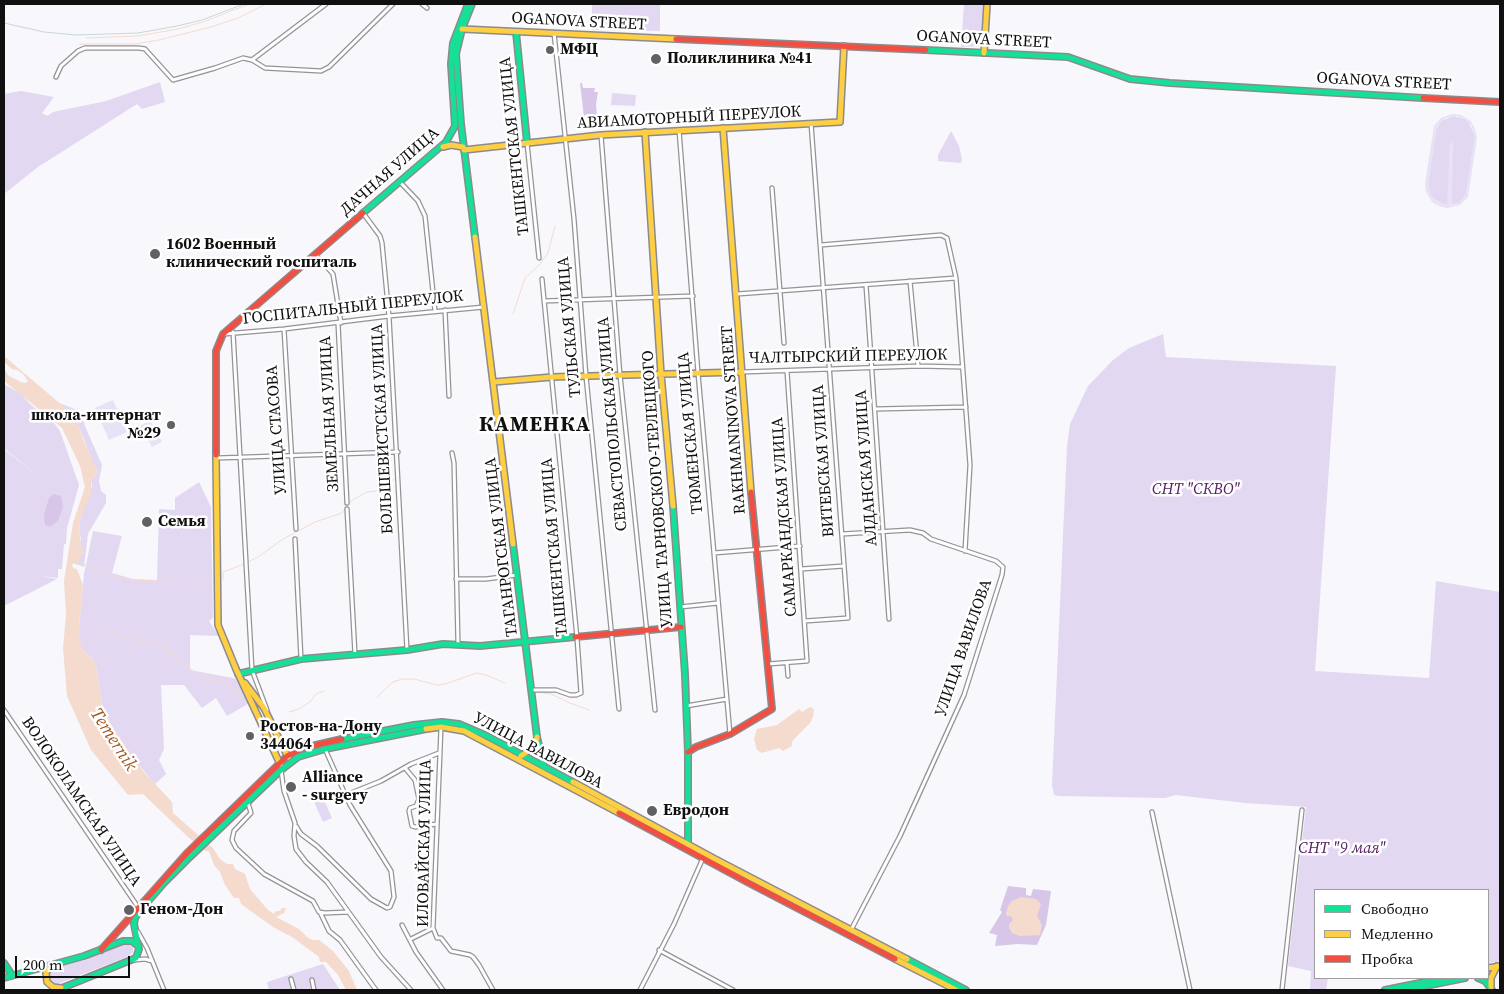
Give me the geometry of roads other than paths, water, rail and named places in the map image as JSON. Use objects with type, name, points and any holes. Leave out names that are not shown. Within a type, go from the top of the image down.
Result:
[{"type":"main road","name":"ТАГАНРОГСКАЯ УЛИЦА","points":[[468,4],[460,29],[456,64],[463,148],[485,307],[533,690],[537,737],[544,767]]},
{"type":"main road","name":"ТАГАНРОГСКАЯ УЛИЦА","points":[[455,115],[451,64],[453,43],[472,4]]},
{"type":"main road","points":[[984,53],[987,4]]},
{"type":"main road","name":"OGANOVA STREET","points":[[460,29],[1068,57],[1130,79],[1500,102]]},
{"type":"main road","name":"ТАШКЕНТСКАЯ УЛИЦА","points":[[516,32],[527,142]]},
{"type":"main road","name":"АВИАМОТОРНЫЙ ПЕРЕУЛОК","points":[[463,148],[601,134],[840,122],[844,46]]},
{"type":"main road","name":"ДАЧНАЯ УЛИЦА","points":[[217,458],[216,351],[223,334],[442,147],[455,126],[455,115]]},
{"type":"main road","name":"RAKHMANINOVA STREET","points":[[723,128],[756,550],[772,709],[730,734]]},
{"type":"main road","name":"УЛИЦА ТАРНОВСКОГО-ТЕРЛЕЦКОГО","points":[[645,132],[686,706],[688,752],[687,846]]},
{"type":"main road","points":[[442,147],[454,145],[463,148]]},
{"type":"main road","name":"ЧАЛТЫРСКИЙ ПЕРЕУЛОК","points":[[494,382],[552,377],[742,372]]},
{"type":"main road","points":[[217,458],[217,612],[220,631],[280,763],[281,770]]},
{"type":"main road","points":[[238,674],[301,659],[407,650],[443,644],[480,646],[681,627]]},
{"type":"main road","points":[[238,674],[264,708],[275,734],[291,762]]},
{"type":"main road","points":[[260,722],[275,734]]},
{"type":"main road","name":"УЛИЦА ВАВИЛОВА","points":[[220,826],[287,756],[303,748],[414,725],[442,722],[460,724],[544,767],[848,935],[956,989],[966,990]]},
{"type":"main road","name":"УЛИЦА ВАВИЛОВА","points":[[220,826],[248,803],[281,770],[298,757],[415,730],[441,727],[464,731],[687,846]]},
{"type":"main road","points":[[688,752],[730,734]]},
{"type":"main road","points":[[516,757],[523,756],[534,746],[537,737]]},
{"type":"main road","points":[[101,950],[190,854],[220,826]]},
{"type":"main road","name":"УЛИЦА ВАВИЛОВА","points":[[704,856],[851,930],[956,989]]},
{"type":"main road","points":[[50,966],[46,973],[47,982],[60,989],[133,960],[137,955],[139,946],[135,930],[137,911]]},
{"type":"main road","points":[[4,978],[50,966],[127,940],[135,942],[139,946]]},
{"type":"main road","points":[[4,963],[12,975]]},
{"type":"main road","points":[[1491,989],[1491,978],[1499,966]]},
{"type":"main road","points":[[1386,990],[1440,979]]},
{"type":"main road","points":[[1405,990],[1460,979]]},
{"type":"main road","points":[[1479,979],[1491,989]]},
{"type":"street","points":[[252,60],[326,4]]},
{"type":"street","points":[[56,77],[61,66],[78,51],[85,48],[139,48],[145,50],[174,80],[243,58],[252,60],[265,68],[321,71],[329,67],[393,4]]},
{"type":"street","points":[[422,4],[427,8]]},
{"type":"street","name":"ТУЛЬСКАЯ УЛИЦА","points":[[554,33],[566,138],[586,376],[619,709]]},
{"type":"street","name":"ВИТЕБСКАЯ УЛИЦА","points":[[805,621],[848,618],[811,124]]},
{"type":"street","name":"ТЮМЕНСКАЯ УЛИЦА","points":[[679,130],[698,373],[730,734]]},
{"type":"street","name":"СЕВАСТОПОЛЬСКАЯ УЛИЦА","points":[[601,134],[620,375],[655,710]]},
{"type":"street","name":"ТАШКЕНТСКАЯ УЛИЦА","points":[[527,142],[539,258]]},
{"type":"street","points":[[400,182],[418,201],[425,216],[435,311]]},
{"type":"street","points":[[772,188],[784,343]]},
{"type":"street","name":"БОЛЬШЕВИСТСКАЯ УЛИЦА","points":[[363,213],[380,236],[382,244],[398,452],[407,650]]},
{"type":"street","points":[[820,245],[941,235],[947,238],[956,278],[970,465],[965,551]]},
{"type":"street","name":"ЗЕМЕЛЬНАЯ УЛИЦА","points":[[315,254],[333,274],[340,323],[347,503]]},
{"type":"street","points":[[737,294],[956,278]]},
{"type":"street","name":"ТАШКЕНТСКАЯ УЛИЦА","points":[[533,690],[556,690],[570,695],[580,693],[577,638],[542,279]]},
{"type":"street","points":[[910,281],[918,366]]},
{"type":"street","name":"АЛДАНСКАЯ УЛИЦА","points":[[866,285],[890,619]]},
{"type":"street","points":[[544,301],[692,296]]},
{"type":"street","name":"ГОСПИТАЛЬНЫЙ ПЕРЕУЛОК","points":[[223,334],[485,307]]},
{"type":"street","points":[[445,310],[448,396]]},
{"type":"street","name":"УЛИЦА СТАСОВА","points":[[284,329],[296,529]]},
{"type":"street","points":[[233,332],[252,670],[267,709],[268,718]]},
{"type":"street","name":"ЧАЛТЫРСКИЙ ПЕРЕУЛОК","points":[[742,372],[918,366],[962,367]]},
{"type":"street","name":"САМАРКАНДСКАЯ УЛИЦА","points":[[786,662],[808,661],[787,371]]},
{"type":"street","points":[[875,409],[966,407]]},
{"type":"street","points":[[217,458],[398,452]]},
{"type":"street","points":[[452,453],[454,463],[458,644]]},
{"type":"street","name":"ЗЕМЕЛЬНАЯ УЛИЦА","points":[[347,509],[355,654]]},
{"type":"street","name":"УЛИЦА ВАВИЛОВА","points":[[842,534],[910,530],[923,533],[931,539],[996,561],[1003,567],[964,695],[900,836],[851,930]]},
{"type":"street","points":[[295,539],[301,659]]},
{"type":"street","points":[[714,553],[800,546]]},
{"type":"street","points":[[801,569],[844,566]]},
{"type":"street","points":[[456,579],[518,575]]},
{"type":"street","points":[[680,607],[718,603]]},
{"type":"street","points":[[768,664],[786,662],[788,676]]},
{"type":"street","points":[[686,706],[727,699]]},
{"type":"street","name":"ВОЛОКОЛАМСКАЯ УЛИЦА","points":[[4,710],[137,911]]},
{"type":"street","name":"ИЛОВАЙСКАЯ УЛИЦА","points":[[441,727],[433,928],[437,938],[441,938],[452,951],[473,957],[493,990]]},
{"type":"street","points":[[281,770],[284,790],[296,826],[301,834],[317,846],[355,882],[363,893],[380,906],[388,908],[394,897],[391,871],[355,814],[326,749]]},
{"type":"street","points":[[346,795],[382,781],[411,764],[439,753]]},
{"type":"street","points":[[405,768],[415,780],[419,799],[416,806],[409,810],[412,826],[437,824]]},
{"type":"street","points":[[248,803],[251,813],[234,831],[232,840],[236,848],[264,874],[313,901],[329,932],[340,940],[376,990]]},
{"type":"street","points":[[1282,990],[1302,810]]},
{"type":"street","points":[[1152,812],[1190,990]]},
{"type":"street","points":[[296,826],[294,836],[296,849],[306,862],[327,882],[381,957],[411,990]]},
{"type":"street","points":[[640,990],[674,924],[704,856]]},
{"type":"street","points":[[320,912],[348,912]]},
{"type":"street","points":[[402,925],[411,939],[416,952],[443,990]]},
{"type":"street","points":[[411,939],[433,928]]},
{"type":"street","points":[[135,930],[140,935],[164,990]]},
{"type":"street","points":[[139,946],[149,954]]},
{"type":"street","points":[[659,950],[733,990]]},
{"type":"street","points":[[133,960],[145,959],[152,961]]},
{"type":"street","points":[[291,979],[294,990]]},
{"type":"street","points":[[312,980],[314,990]]},
{"type":"water","name":"Temernik","points":[[4,356],[76,419],[97,470],[96,475],[91,480],[91,493],[80,520],[79,534],[83,552],[79,560],[72,565],[73,568],[77,569],[83,585],[79,627],[81,646],[83,651],[92,658],[96,666],[102,704],[111,725],[143,771],[172,802],[173,813],[213,848],[220,859],[227,864],[233,864],[235,869],[245,874],[250,889],[268,910],[274,914],[282,908],[286,908],[284,913],[276,917],[299,929],[312,940],[319,940],[333,951],[349,971],[357,990],[346,990],[338,975],[326,962],[320,962],[319,957],[241,904],[239,898],[234,898],[225,885],[220,872],[214,865],[209,851],[205,851],[188,837],[143,794],[128,795],[91,750],[67,696],[63,648],[66,615],[64,581],[73,523],[85,487],[80,466],[62,428],[4,381],[4,369],[9,376],[21,382],[26,383],[28,381],[23,374],[12,369],[4,362]]},
{"type":"water","points":[[810,707],[814,709],[813,717],[810,723],[792,742],[792,746],[783,751],[779,748],[762,753],[757,750],[754,739],[757,729],[777,725],[799,709],[802,712]]},
{"type":"water","points":[[1021,897],[1036,899],[1041,904],[1037,916],[1042,925],[1040,935],[1020,936],[1012,933],[1009,928],[1009,924],[1013,920],[1011,916],[1007,916],[1008,906],[1012,901]]},
{"type":"waterway","points":[[86,38],[138,36],[178,29],[203,22],[249,4]]},
{"type":"waterway","points":[[80,44],[135,44],[159,40],[238,18],[266,4]]},
{"type":"waterway","points":[[513,314],[525,278],[540,264],[548,253],[555,226]]},
{"type":"waterway","points":[[248,562],[283,539],[315,522],[342,513],[351,501],[367,492],[376,491],[395,479]]},
{"type":"waterway","points":[[75,561],[109,574]]},
{"type":"waterway","points":[[223,580],[223,572],[244,564]]},
{"type":"waterway","points":[[111,575],[132,580],[159,581]]},
{"type":"waterway","points":[[161,581],[213,582]]},
{"type":"waterway","points":[[81,647],[95,637],[100,638],[104,631],[158,646]]},
{"type":"waterway","points":[[160,646],[163,645],[180,662],[201,677],[225,683]]},
{"type":"waterway","points":[[377,697],[393,682],[402,679],[414,679],[437,685],[477,673],[505,683]]},
{"type":"waterway","points":[[227,683],[236,690],[241,699]]},
{"type":"waterway","points":[[289,712],[299,709],[311,701],[316,694],[324,691]]},
{"type":"waterway","points":[[543,693],[551,694],[589,710]]},
{"type":"railway","points":[[4,23],[44,32],[76,35],[138,33],[202,20],[244,4]]},
{"type":"place","name":"МФЦ","points":[[550,50]]},
{"type":"place","name":"Поликлиника №41","points":[[656,59]]},
{"type":"place","name":"1602 Военный клинический госпиталь","points":[[155,254]]},
{"type":"place","name":"школа-интернат №29","points":[[171,425]]},
{"type":"place","name":"Семья","points":[[147,522]]},
{"type":"place","name":"Ростов-на-Дону 344064","points":[[250,736]]},
{"type":"place","name":"Alliance - surgery","points":[[291,787]]},
{"type":"place","name":"Евродон","points":[[652,811]]},
{"type":"place","name":"Геном-Дон","points":[[129,910]]},
{"type":"district","name":"КАМЕНКА","points":[[535,426]]},
{"type":"park label","name":"СНТ \"СКВО\"","points":[[1196,490]]},
{"type":"park label","name":"СНТ \"9 мая\"","points":[[1342,849]]}]
